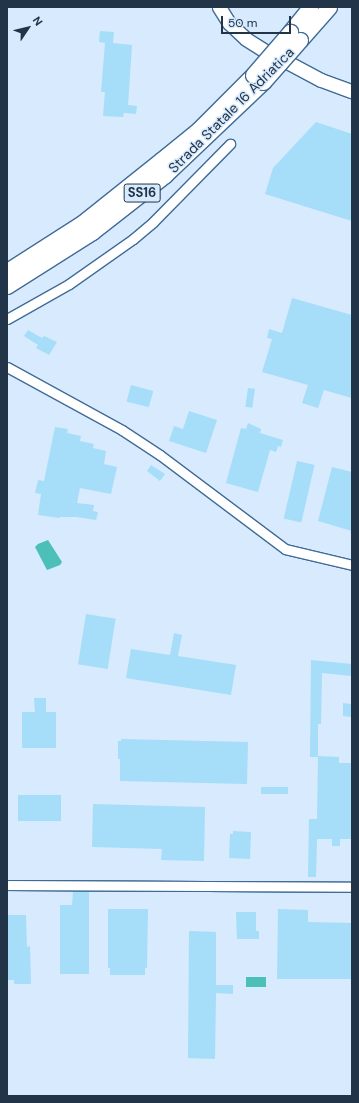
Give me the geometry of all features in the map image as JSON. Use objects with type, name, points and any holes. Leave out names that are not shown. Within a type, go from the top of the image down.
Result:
[{"type":"highway","name":"Strada Statale 16 Adriatica","points":[[295,36],[310,7]]},
{"type":"highway","name":"Strada Statale 16 Adriatica","points":[[7,286],[92,232],[165,175],[258,78],[295,36],[329,7]]},
{"type":"highway","name":"Strada Statale 16 Adriatica","points":[[7,271],[82,223],[198,130],[258,78]]},
{"type":"main road","points":[[220,7],[230,23],[246,39],[265,51]]},
{"type":"main road","points":[[289,63],[321,80],[352,91]]},
{"type":"street","points":[[7,319],[69,284],[133,239],[153,222],[230,144]]},
{"type":"street","points":[[7,367],[122,430],[160,455],[285,549],[352,565]]},
{"type":"street","points":[[7,885],[352,887]]},
{"type":"shaded area","points":[[48,540],[62,562],[60,565],[47,570],[35,547],[38,544]]},
{"type":"shaded area","points":[[246,977],[266,977],[266,987],[246,987]]},
{"type":"building","points":[[100,31],[114,32],[113,43],[132,45],[128,105],[137,106],[136,114],[124,113],[123,117],[103,116],[105,92],[101,92],[105,43],[99,42]]},
{"type":"building","points":[[316,122],[352,134],[352,221],[265,194],[273,168]]},
{"type":"building","points":[[292,298],[352,315],[352,398],[324,390],[318,408],[302,403],[308,385],[262,372],[272,339],[267,338],[269,329],[282,333]]},
{"type":"building","points":[[28,330],[42,338],[44,336],[57,342],[49,355],[36,348],[38,345],[24,336]]},
{"type":"building","points":[[131,385],[153,391],[149,407],[127,401]]},
{"type":"building","points":[[248,388],[255,389],[252,408],[245,407]]},
{"type":"building","points":[[189,411],[217,420],[206,453],[169,441],[174,426],[183,429]]},
{"type":"building","points":[[248,423],[261,429],[260,433],[283,440],[281,447],[278,446],[276,452],[270,450],[258,492],[226,483],[241,428],[246,429]]},
{"type":"building","points":[[55,427],[68,429],[67,433],[81,436],[80,441],[94,444],[93,448],[106,451],[104,464],[117,467],[111,494],[80,488],[77,503],[94,505],[93,511],[98,512],[96,520],[76,517],[60,518],[38,515],[41,494],[35,493],[38,480],[44,481]]},
{"type":"building","points":[[297,461],[315,465],[301,523],[284,518]]},
{"type":"building","points":[[151,465],[165,474],[160,481],[147,471]]},
{"type":"building","points":[[332,467],[352,472],[352,531],[318,521]]},
{"type":"building","points":[[86,614],[116,619],[108,669],[78,664]]},
{"type":"building","points":[[174,633],[182,635],[178,656],[236,665],[231,695],[126,678],[131,649],[170,655]]},
{"type":"building","points":[[311,660],[352,664],[352,676],[322,673],[321,724],[318,724],[318,757],[310,757]]},
{"type":"building","points":[[34,698],[46,698],[46,712],[56,712],[56,748],[22,748],[22,712],[35,712]]},
{"type":"building","points":[[343,703],[351,704],[351,717],[343,716]]},
{"type":"building","points":[[121,739],[248,742],[247,784],[120,781],[118,741],[121,741]]},
{"type":"building","points":[[318,756],[339,757],[339,763],[352,763],[351,839],[340,839],[340,846],[332,846],[332,839],[317,839],[316,877],[308,877],[309,819],[317,819]]},
{"type":"building","points":[[261,787],[288,787],[288,794],[261,794]]},
{"type":"building","points":[[18,795],[61,795],[61,821],[18,821]]},
{"type":"building","points":[[93,804],[205,807],[204,861],[161,860],[162,849],[92,847]]},
{"type":"building","points":[[233,831],[251,832],[250,859],[229,858],[230,834],[233,834]]},
{"type":"building","points":[[73,891],[89,891],[89,974],[60,974],[60,905],[72,905]]},
{"type":"building","points":[[108,909],[148,909],[147,968],[145,968],[145,975],[110,975],[110,968],[108,968]]},
{"type":"building","points":[[278,909],[308,910],[308,922],[352,923],[352,979],[277,979]]},
{"type":"building","points":[[236,912],[256,912],[256,931],[259,931],[259,939],[237,939]]},
{"type":"building","points":[[7,915],[26,915],[27,947],[30,946],[31,984],[14,984],[14,980],[7,980]]},
{"type":"building","points":[[189,931],[216,932],[216,985],[233,985],[233,994],[216,993],[215,1059],[188,1058]]}]
